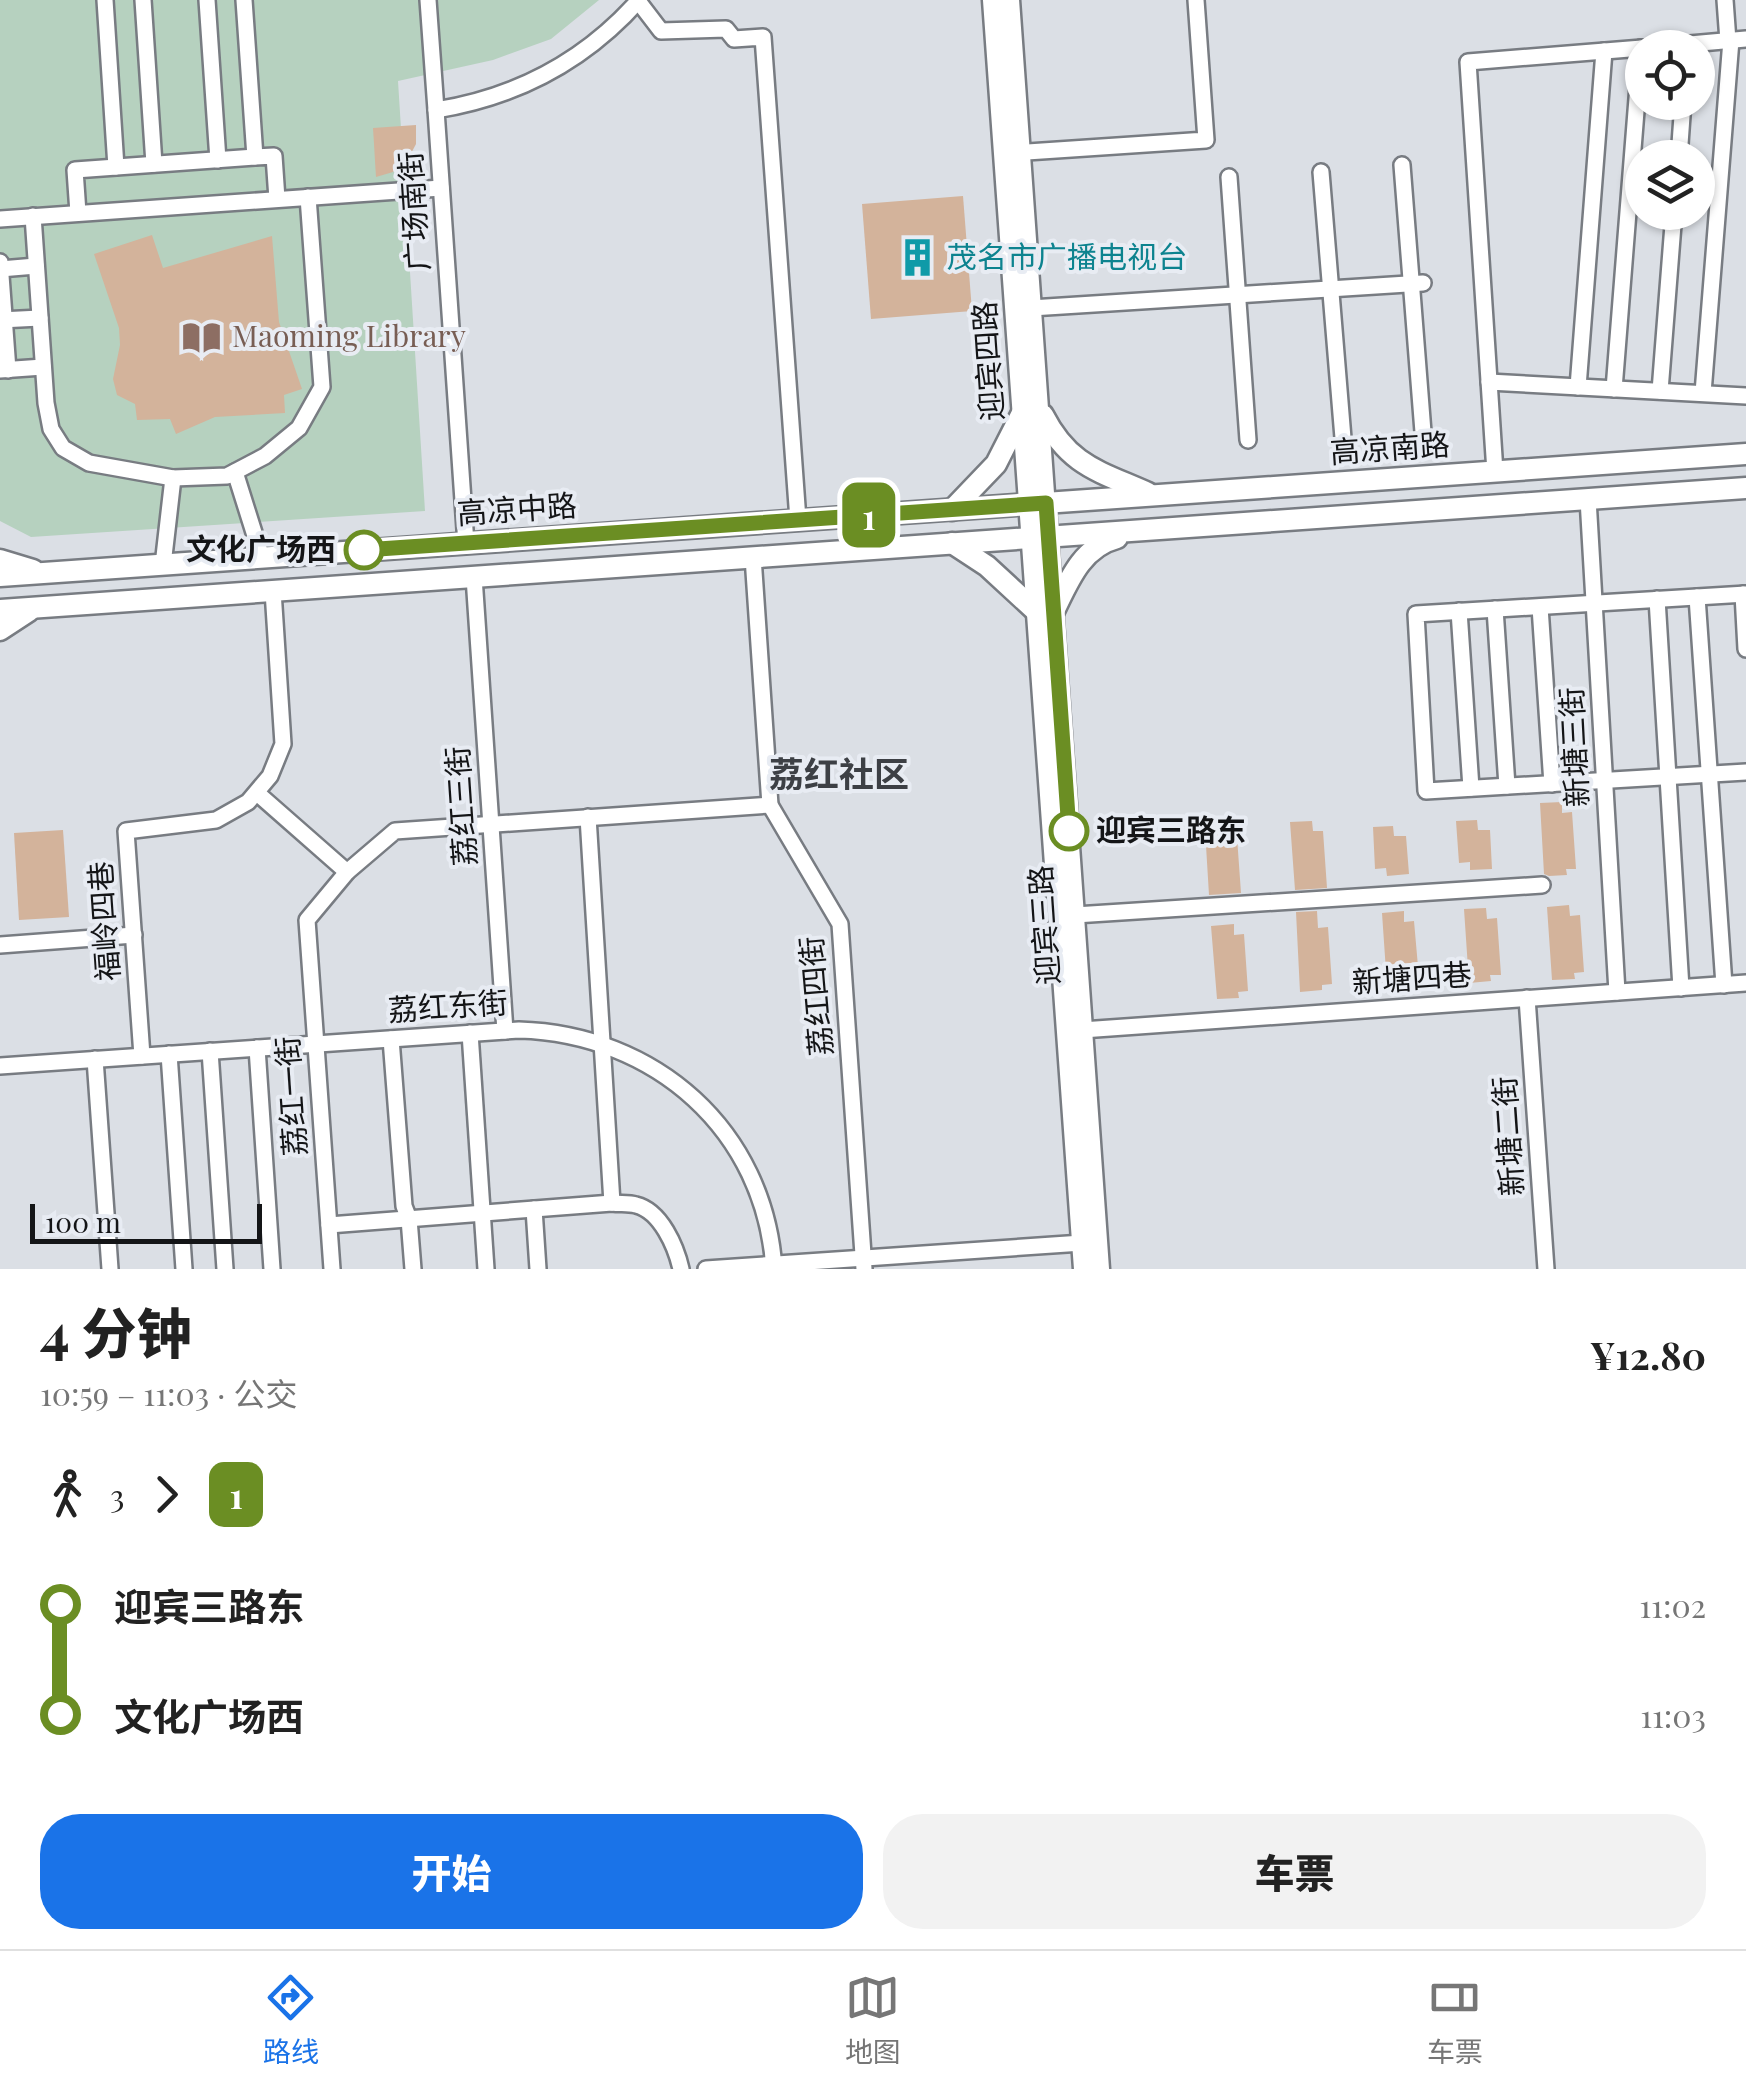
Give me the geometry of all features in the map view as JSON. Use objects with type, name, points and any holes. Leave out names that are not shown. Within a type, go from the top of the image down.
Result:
[{"type":"main road","name":"迎宾四路","points":[[993,0],[1031,308],[1031,408]]},
{"type":"main road","name":"迎宾四路","points":[[1009,0],[1012,153],[1040,520]]},
{"type":"main road","points":[[952,510],[996,464],[1031,408],[1087,468],[1154,495]]},
{"type":"main road","name":"高凉南路","points":[[1040,520],[1154,495],[1746,454]]},
{"type":"main road","points":[[1260,488],[1263,522]]},
{"type":"main road","points":[[0,610],[952,543],[1040,520],[1155,529],[1746,488]]},
{"type":"main road","name":"高凉中路","points":[[0,576],[952,510],[1040,520]]},
{"type":"main road","points":[[844,517],[846,551]]},
{"type":"main road","name":"迎宾三路","points":[[1040,520],[1084,1269]]},
{"type":"main road","points":[[952,543],[1045,613],[1072,573],[1101,542],[1155,529]]},
{"type":"main road","points":[[0,560],[44,573]]},
{"type":"main road","points":[[132,567],[135,600]]},
{"type":"main road","points":[[0,630],[35,608]]},
{"type":"main road","name":"迎宾三路","points":[[1045,613],[1074,916],[1099,1269]]},
{"type":"street","points":[[104,0],[116,167]]},
{"type":"street","points":[[143,0],[154,164]]},
{"type":"street","points":[[207,0],[218,160]]},
{"type":"street","points":[[244,0],[255,157]]},
{"type":"street","points":[[428,0],[436,110]]},
{"type":"street","points":[[1012,153],[1206,140],[1196,0]]},
{"type":"street","points":[[1703,393],[1735,40],[1725,0]]},
{"type":"street","points":[[638,1],[661,31],[726,29],[734,40],[763,37],[798,520]]},
{"type":"street","name":"广场南街","points":[[466,544],[436,110],[487,100],[536,81],[580,54],[638,1]]},
{"type":"street","points":[[1495,472],[1468,62],[1625,49]]},
{"type":"street","points":[[1578,387],[1604,51]]},
{"type":"street","points":[[1614,389],[1637,120]]},
{"type":"street","points":[[78,213],[75,170],[154,164],[274,156],[277,199]]},
{"type":"street","points":[[1402,166],[1417,283],[1423,432]]},
{"type":"street","points":[[1321,172],[1343,438]]},
{"type":"street","points":[[1230,177],[1248,440]]},
{"type":"street","points":[[0,219],[441,188]]},
{"type":"street","points":[[33,216],[43,368],[51,429],[63,448],[88,463],[173,478],[227,476],[265,456],[299,428],[322,387],[308,197]]},
{"type":"street","points":[[1660,391],[1673,230]]},
{"type":"street","points":[[36,266],[0,266],[4,370],[43,368]]},
{"type":"street","points":[[1031,308],[1417,283]]},
{"type":"street","points":[[2,320],[40,318]]},
{"type":"street","points":[[1489,382],[1746,396],[1746,383]]},
{"type":"street","points":[[235,472],[262,558]]},
{"type":"street","points":[[163,565],[173,478]]},
{"type":"street","name":"新塘三街","points":[[1588,499],[1617,992]]},
{"type":"street","name":"荔红四街","points":[[753,557],[770,804],[840,924],[864,1264]]},
{"type":"street","name":"荔红三街","points":[[474,577],[506,1031]]},
{"type":"street","name":"福岭四巷","points":[[142,1056],[126,831],[216,820],[248,802],[270,776],[283,744],[273,591]]},
{"type":"street","points":[[1746,648],[1744,594],[1416,614],[1426,791],[1746,772]]},
{"type":"street","points":[[1698,597],[1724,985]]},
{"type":"street","points":[[1657,599],[1681,988]]},
{"type":"street","points":[[1540,606],[1552,784]]},
{"type":"street","points":[[1495,609],[1507,786]]},
{"type":"street","points":[[1458,611],[1471,788]]},
{"type":"street","points":[[256,793],[347,872],[396,831],[770,804]]},
{"type":"street","points":[[588,817],[612,1203]]},
{"type":"street","name":"荔红一街","points":[[332,1269],[307,920],[347,872]]},
{"type":"street","points":[[1074,916],[1542,885]]},
{"type":"street","points":[[0,945],[134,935]]},
{"type":"street","name":"新塘四巷","points":[[1082,1030],[1746,983]]},
{"type":"street","name":"新塘二街","points":[[1527,998],[1546,1269]]},
{"type":"street","name":"荔红东街","points":[[0,1066],[506,1031],[554,1032],[602,1043],[634,1056],[674,1081],[724,1132],[758,1194],[774,1267]]},
{"type":"street","points":[[470,1033],[486,1269]]},
{"type":"street","points":[[391,1039],[412,1269]]},
{"type":"street","points":[[256,1048],[272,1269]]},
{"type":"street","points":[[210,1051],[226,1269]]},
{"type":"street","points":[[169,1054],[184,1269]]},
{"type":"street","points":[[95,1059],[110,1269]]},
{"type":"street","points":[[328,1226],[612,1203],[638,1205],[648,1211],[674,1244],[681,1269]]},
{"type":"street","points":[[534,1210],[538,1269]]},
{"type":"street","points":[[706,1269],[864,1264],[1082,1243]]},
{"type":"green space","points":[[0,0],[599,0],[551,39],[493,60],[398,81],[425,511],[31,537],[0,521]]},
{"type":"building","points":[[416,125],[416,144],[407,161],[393,172],[376,177],[373,128]]},
{"type":"building","name":"茂名市广播电视台","points":[[963,196],[972,311],[871,319],[862,204]]},
{"type":"building","name":"Maoming Library","points":[[152,235],[163,268],[272,236],[279,322],[302,389],[284,395],[285,413],[215,417],[176,434],[170,419],[137,420],[135,404],[117,395],[113,379],[119,328],[94,254]]},
{"type":"building","points":[[1562,802],[1562,813],[1572,812],[1576,869],[1566,869],[1567,875],[1549,876],[1544,874],[1540,803]]},
{"type":"building","points":[[1477,820],[1478,830],[1490,830],[1492,869],[1470,870],[1470,862],[1459,863],[1456,821]]},
{"type":"building","points":[[1312,821],[1313,831],[1323,831],[1327,888],[1295,890],[1290,822]]},
{"type":"building","points":[[1393,826],[1394,836],[1406,836],[1409,874],[1387,876],[1386,868],[1375,869],[1373,827]]},
{"type":"building","points":[[1227,827],[1228,838],[1237,837],[1241,893],[1209,895],[1205,829]]},
{"type":"building","points":[[63,830],[69,917],[19,920],[14,833]]},
{"type":"building","points":[[1569,905],[1570,916],[1580,915],[1584,972],[1574,973],[1575,979],[1552,980],[1547,907]]},
{"type":"building","points":[[1486,908],[1487,919],[1497,918],[1501,975],[1490,975],[1491,981],[1469,983],[1464,909]]},
{"type":"building","points":[[1317,911],[1318,928],[1328,927],[1332,984],[1322,985],[1322,990],[1300,992],[1296,912]]},
{"type":"building","points":[[1404,911],[1404,922],[1414,921],[1419,978],[1409,979],[1409,984],[1387,986],[1382,913]]},
{"type":"building","points":[[1234,924],[1234,935],[1244,934],[1248,991],[1238,992],[1239,998],[1217,999],[1211,926]]},
{"type":"bus line","name":"1","points":[[364,550],[1046,503],[1069,831]]},
{"type":"place","name":"茂名市广播电视台","points":[[917,258]]},
{"type":"place","name":"Maoming Library","points":[[202,337]]},
{"type":"place","name":"文化广场西","points":[[364,550]]},
{"type":"place","name":"迎宾三路东","points":[[1069,831]]},
{"type":"district","name":"荔红社区","points":[[839,775]]}]
